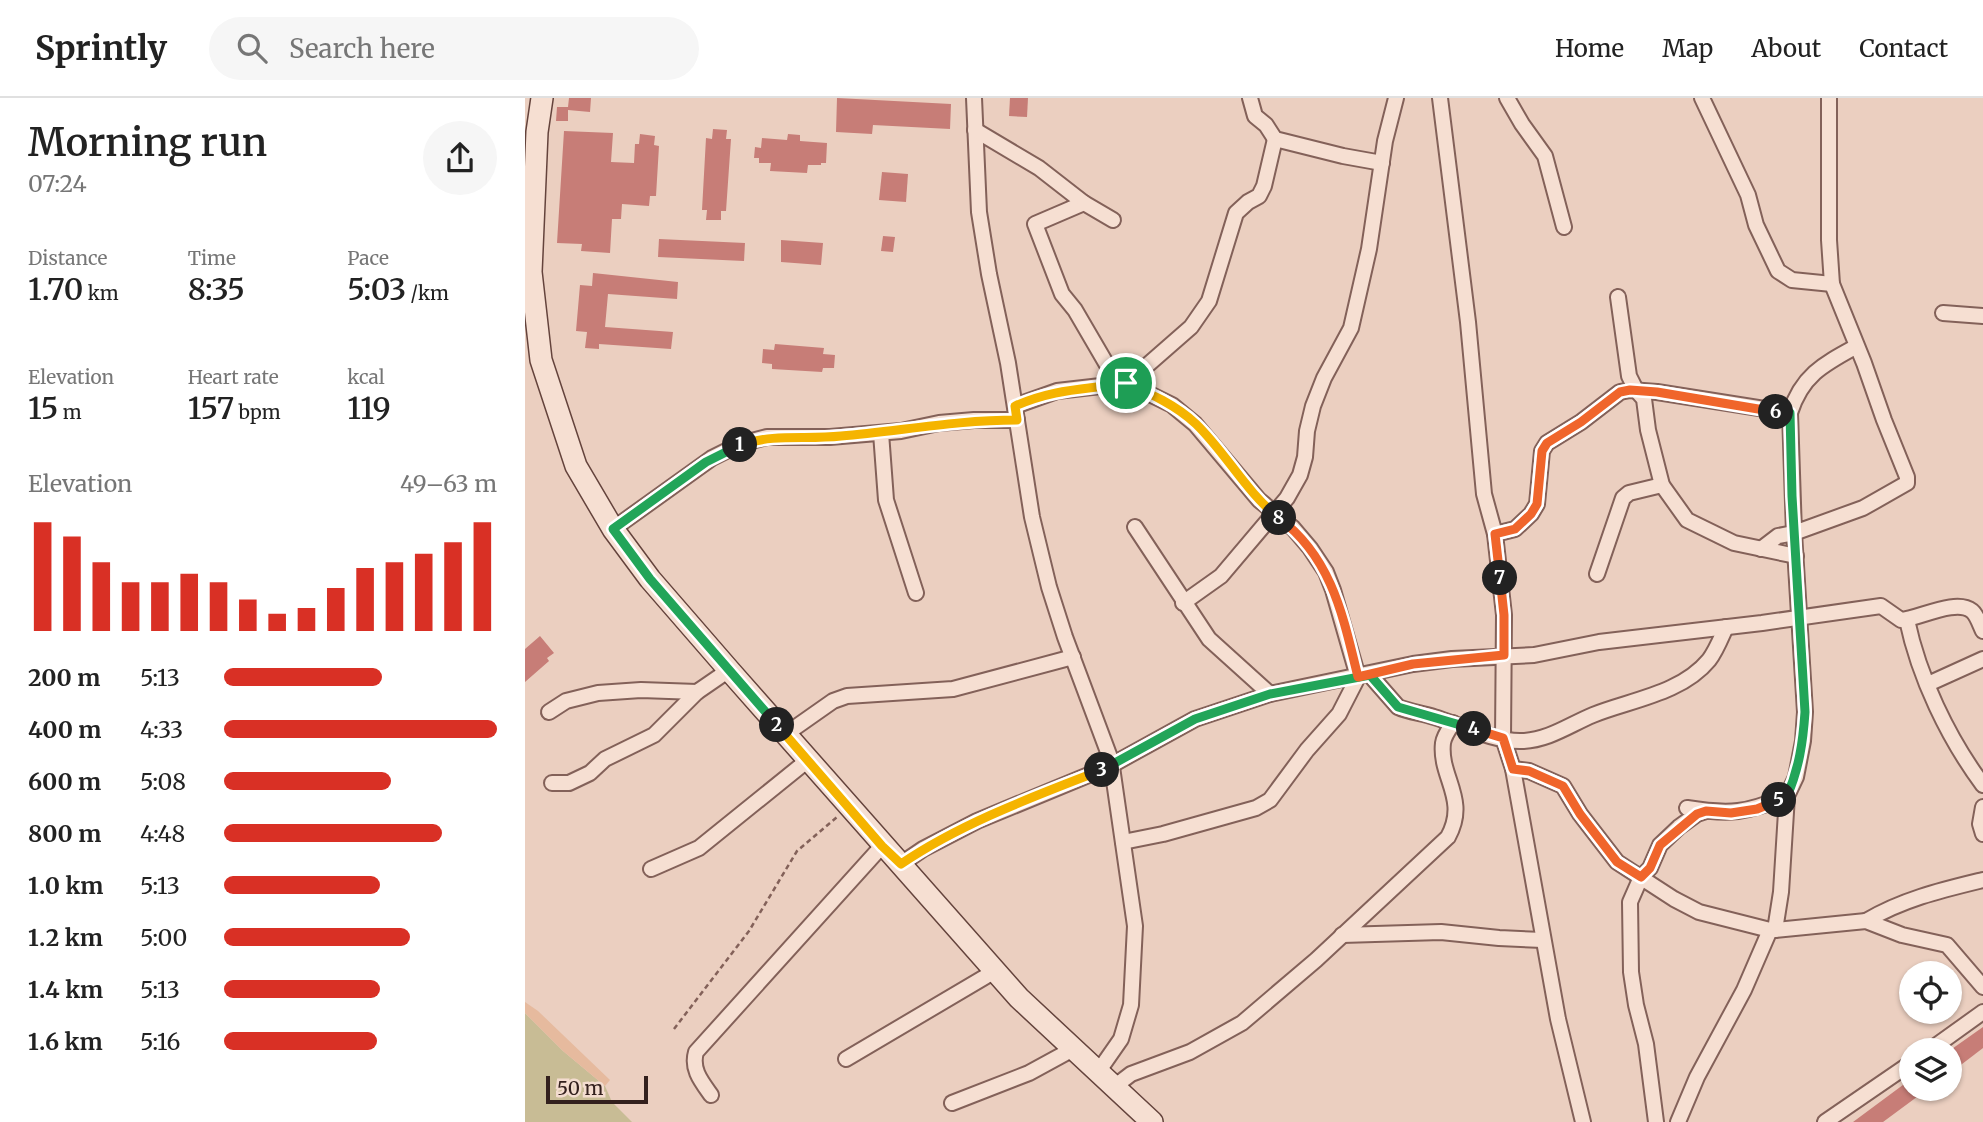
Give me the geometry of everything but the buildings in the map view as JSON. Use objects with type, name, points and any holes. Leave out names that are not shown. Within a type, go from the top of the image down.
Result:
[{"type":"main road","points":[[536,109],[531,272],[541,360],[576,466],[613,529],[650,579],[882,846],[1019,998],[1152,1122]]},
{"type":"street","points":[[974,98],[983,237],[1016,413],[1032,517],[1049,587],[1111,765],[1135,926],[1131,1005],[1121,1039],[1098,1072]]},
{"type":"street","points":[[1250,98],[1256,118],[1266,125],[1275,139],[1382,163]]},
{"type":"street","points":[[1183,603],[1221,576],[1287,498],[1300,475],[1313,406],[1324,378],[1351,328],[1369,249],[1384,141],[1396,98]]},
{"type":"street","points":[[1440,98],[1468,322],[1484,494],[1495,534],[1504,615],[1503,738],[1513,769],[1561,1032],[1583,1122]]},
{"type":"street","points":[[1507,98],[1545,156],[1564,227]]},
{"type":"street","points":[[1702,98],[1748,195],[1756,225],[1778,271],[1792,280],[1832,284]]},
{"type":"street","points":[[1761,549],[1778,537],[1863,508],[1907,483],[1907,477],[1832,284],[1829,240],[1829,98]]},
{"type":"street","points":[[975,130],[1039,168],[1084,203],[1113,220]]},
{"type":"street","points":[[613,529],[706,462],[740,444],[767,437],[830,437],[881,433],[974,420],[1016,413],[1057,391],[1126,383],[1191,327],[1203,311],[1219,271],[1236,213],[1259,196],[1264,186],[1275,139]]},
{"type":"street","points":[[1084,203],[1039,222],[1035,227],[1062,294],[1075,310],[1110,370],[1126,383],[1172,405],[1195,424],[1273,513],[1293,528],[1310,548],[1326,572],[1364,676],[1398,707],[1503,738],[1521,741],[1541,739],[1595,714],[1650,696],[1681,682],[1709,660],[1726,627]]},
{"type":"street","points":[[1618,297],[1629,376],[1644,399],[1648,430],[1663,485],[1687,520],[1734,543],[1796,556]]},
{"type":"street","points":[[1943,313],[1983,316]]},
{"type":"street","points":[[1678,1122],[1706,1057],[1744,990],[1772,930],[1781,892],[1787,796],[1796,776],[1805,712],[1790,413],[1813,372],[1857,346]]},
{"type":"street","points":[[1495,534],[1515,529],[1531,514],[1537,504],[1542,451],[1547,443],[1581,422],[1620,392],[1636,390],[1790,413]]},
{"type":"street","points":[[881,433],[886,500],[916,593]]},
{"type":"street","points":[[1597,575],[1623,498],[1629,493],[1663,485]]},
{"type":"street","points":[[1135,527],[1209,639],[1270,694]]},
{"type":"street","points":[[901,864],[923,849],[977,821],[1111,765],[1195,719],[1270,694],[1413,664],[1504,655],[1527,656],[1599,642],[1881,606],[1901,620],[1926,612],[1965,608],[1972,611],[1983,631]]},
{"type":"street","points":[[1907,620],[1928,684],[1965,762],[1983,785]]},
{"type":"street","points":[[786,734],[833,701],[847,695],[953,689],[1073,657]]},
{"type":"street","points":[[1928,684],[1983,660]]},
{"type":"street","points":[[552,783],[569,783],[590,773],[605,759],[654,735],[697,692],[729,670]]},
{"type":"street","points":[[1123,842],[1163,834],[1255,808],[1270,800],[1307,750],[1339,714],[1364,676]]},
{"type":"street","points":[[549,712],[566,701],[598,693],[641,690],[697,692]]},
{"type":"street","points":[[1114,1087],[1131,1074],[1190,1052],[1242,1023],[1448,837],[1455,817],[1454,791],[1443,743],[1453,723]]},
{"type":"street","points":[[651,869],[699,848],[808,760]]},
{"type":"street","points":[[1513,769],[1529,771],[1563,786],[1580,814],[1617,862],[1674,899],[1699,912],[1772,930],[1866,921],[1888,908],[1925,894],[1983,880]]},
{"type":"street","points":[[1687,808],[1731,813],[1757,809],[1787,796]]},
{"type":"street","points":[[1983,807],[1980,824],[1983,834]]},
{"type":"street","points":[[1656,1122],[1646,1044],[1631,972],[1630,902],[1660,845],[1679,827],[1706,811]]},
{"type":"street","points":[[711,1095],[700,1080],[693,1062],[696,1052],[882,846]]},
{"type":"street","points":[[1866,921],[1902,935],[1947,945],[1983,987]]},
{"type":"street","points":[[1342,935],[1441,932],[1499,939],[1543,940]]},
{"type":"street","points":[[846,1059],[995,971]]},
{"type":"street","points":[[1947,1038],[1983,1012]]},
{"type":"street","points":[[952,1103],[1029,1073],[1073,1049]]},
{"type":"street","points":[[1825,1122],[1899,1071]]},
{"type":"path","points":[[674,1029],[749,932],[797,851],[849,807]]},
{"type":"shaded area","points":[[525,1013],[563,1051],[605,1086],[612,1102],[632,1122],[525,1122]]},
{"type":"sand","points":[[525,1002],[538,1011],[610,1080],[605,1086],[563,1051],[525,1013]]},
{"type":"route","points":[[1126,383],[1172,405],[1195,424],[1259,500],[1293,528],[1310,548],[1326,572],[1333,590],[1358,677],[1413,664],[1504,655],[1504,615],[1495,534],[1515,529],[1531,514],[1537,504],[1542,451],[1547,443],[1581,422],[1620,392],[1657,392],[1790,413],[1792,496],[1805,712],[1796,776],[1787,796],[1757,809],[1731,813],[1706,811],[1697,814],[1660,845],[1650,868],[1641,877],[1617,862],[1580,814],[1563,786],[1529,771],[1513,769],[1503,738],[1404,710],[1398,707],[1370,675],[1270,694],[1195,719],[1108,767],[977,821],[923,849],[901,864],[882,846],[650,579],[613,529],[706,462],[740,444],[767,437],[830,437],[901,431],[939,423],[1017,420],[1015,406],[1038,396],[1057,391],[1126,383]]}]
